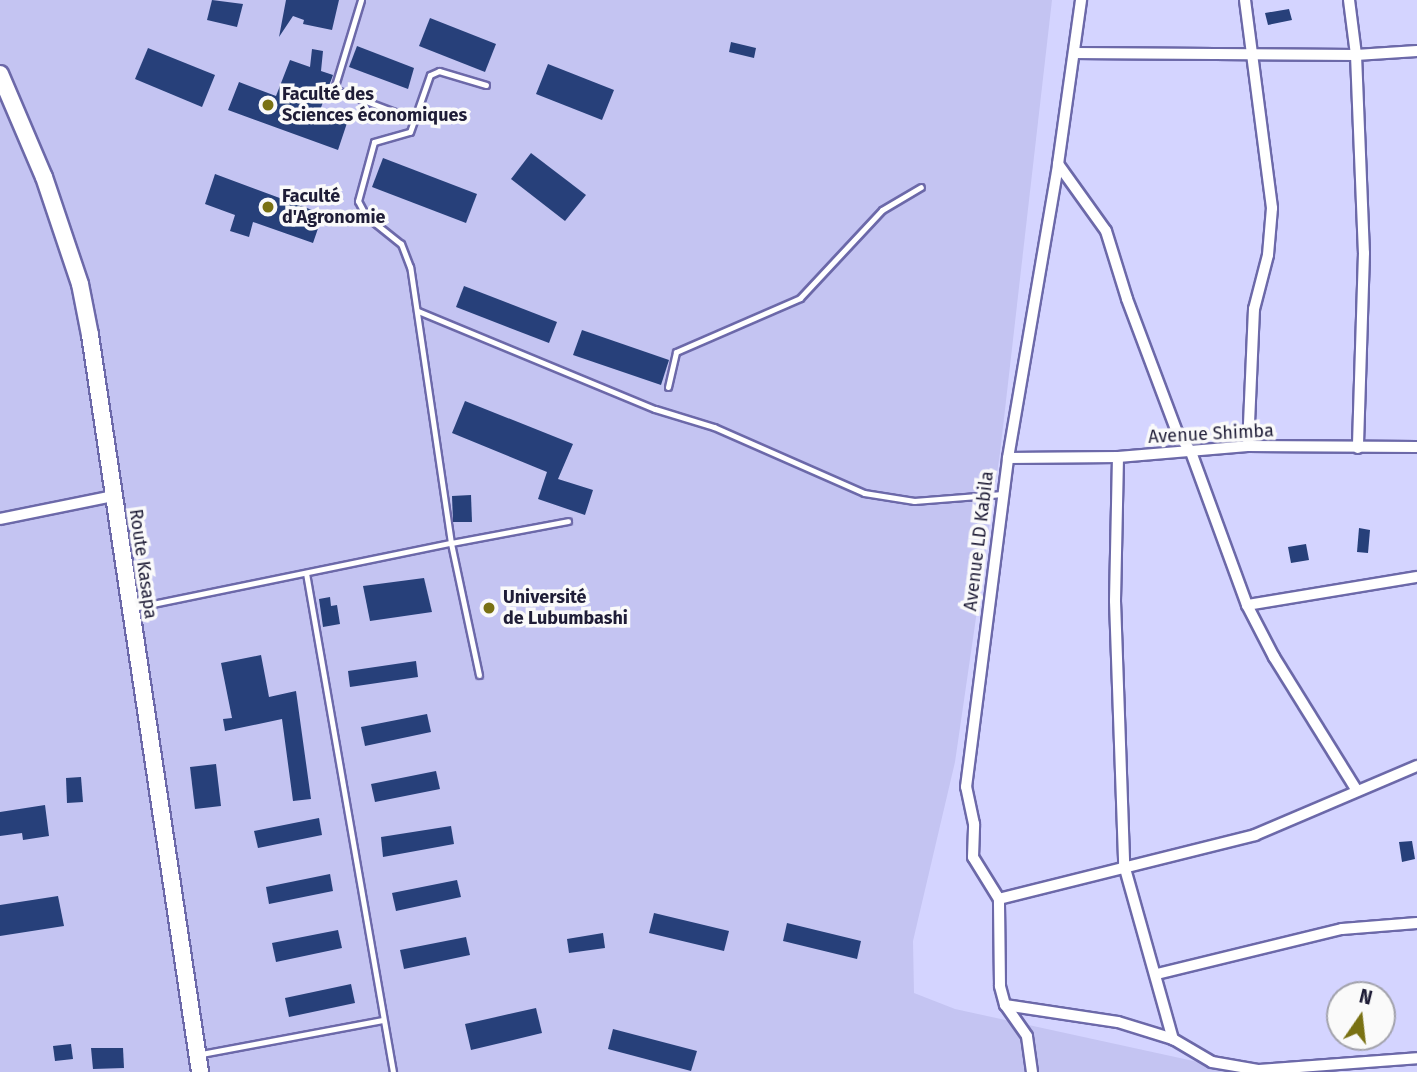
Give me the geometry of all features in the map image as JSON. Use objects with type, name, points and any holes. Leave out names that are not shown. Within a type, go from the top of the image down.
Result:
[{"type":"main road","name":"Route Kasapa","points":[[0,74],[44,177],[80,284],[200,1072]]},
{"type":"street","name":"Avenue LD Kabila","points":[[999,899],[990,878],[977,869],[966,787],[1008,458],[1058,164],[1080,0]]},
{"type":"street","points":[[1245,0],[1272,208],[1268,256],[1254,309],[1248,446]]},
{"type":"street","points":[[1349,0],[1356,55],[1364,253],[1359,448]]},
{"type":"street","points":[[1074,53],[1252,56],[1356,55],[1417,51]]},
{"type":"street","points":[[1058,164],[1101,220],[1177,432],[1191,452],[1247,605],[1274,657],[1356,789]]},
{"type":"street","name":"Avenue Shimba","points":[[1008,458],[1118,457],[1248,446],[1417,447]]},
{"type":"street","points":[[1118,457],[1115,600],[1124,865],[1157,974],[1173,1040]]},
{"type":"street","points":[[0,519],[113,496]]},
{"type":"street","points":[[1247,605],[1417,577]]},
{"type":"street","points":[[1032,1072],[1027,1036],[1005,1005],[999,975],[999,899],[1124,865],[1255,835],[1339,802],[1356,789],[1417,766]]},
{"type":"street","points":[[1157,974],[1342,929],[1417,923]]},
{"type":"street","points":[[1005,1005],[1118,1022],[1173,1040],[1212,1062],[1259,1070],[1417,1058]]},
{"type":"street","points":[[1300,1068],[1315,1072]]},
{"type":"lane","points":[[361,0],[334,89],[395,111]]},
{"type":"lane","points":[[479,675],[451,542],[418,311],[406,253],[390,232],[366,216],[358,201],[359,183],[374,142],[410,132],[430,75],[450,73],[486,85]]},
{"type":"lane","points":[[668,387],[676,352],[800,298],[882,210],[921,187]]},
{"type":"lane","points":[[418,311],[655,409],[714,427],[864,493],[915,501],[1003,494]]},
{"type":"lane","points":[[130,609],[451,542],[568,521]]},
{"type":"lane","points":[[306,573],[393,1072]]},
{"type":"lane","points":[[198,1054],[383,1020]]},
{"type":"shaded area","name":"Université de Lubumbashi","points":[[0,0],[1052,0],[1000,453],[955,762],[913,941],[914,993],[955,1009],[1244,1072],[0,1072]]},
{"type":"building","points":[[212,0],[243,4],[237,27],[207,20]]},
{"type":"building","points":[[286,0],[339,0],[332,30],[303,24],[304,20],[293,16],[279,37]]},
{"type":"building","points":[[1289,9],[1292,20],[1268,25],[1265,13]]},
{"type":"building","points":[[430,18],[496,44],[485,72],[419,46]]},
{"type":"building","points":[[731,42],[756,48],[754,58],[729,52]]},
{"type":"building","points":[[357,46],[414,68],[408,89],[349,67]]},
{"type":"building","points":[[148,48],[215,75],[202,107],[135,79]]},
{"type":"building","name":"Faculté des Sciences économiques","points":[[312,49],[323,51],[321,71],[333,75],[319,113],[347,123],[338,150],[228,110],[239,82],[276,96],[290,60],[310,67]]},
{"type":"building","points":[[548,64],[614,90],[602,120],[536,94]]},
{"type":"building","points":[[531,153],[586,195],[565,221],[511,179]]},
{"type":"building","points":[[383,158],[477,194],[466,223],[372,187]]},
{"type":"building","points":[[215,174],[323,214],[313,243],[253,222],[249,237],[230,231],[235,215],[205,204]]},
{"type":"building","points":[[464,286],[557,322],[549,343],[456,307]]},
{"type":"building","points":[[582,330],[669,360],[661,385],[573,355]]},
{"type":"building","points":[[465,401],[573,444],[558,479],[593,490],[585,515],[538,499],[547,472],[452,433]]},
{"type":"building","points":[[471,495],[472,522],[453,522],[452,496]]},
{"type":"building","points":[[1359,528],[1370,530],[1368,553],[1357,552]]},
{"type":"building","points":[[1306,544],[1309,560],[1291,563],[1288,547]]},
{"type":"building","points":[[424,578],[432,612],[370,621],[363,586]]},
{"type":"building","points":[[330,597],[331,606],[337,605],[340,624],[323,627],[319,599]]},
{"type":"building","points":[[261,655],[269,697],[296,691],[311,799],[293,801],[282,719],[225,731],[223,719],[232,718],[221,663]]},
{"type":"building","points":[[416,661],[418,677],[350,687],[348,671]]},
{"type":"building","points":[[427,714],[431,732],[365,746],[361,727]]},
{"type":"building","points":[[216,764],[221,806],[195,809],[190,767]]},
{"type":"building","points":[[436,771],[440,789],[375,802],[371,784]]},
{"type":"building","points":[[81,777],[83,802],[67,803],[66,778]]},
{"type":"building","points":[[45,805],[49,836],[23,840],[22,833],[0,836],[0,812]]},
{"type":"building","points":[[319,818],[322,835],[258,848],[254,831]]},
{"type":"building","points":[[451,826],[454,844],[383,857],[381,837]]},
{"type":"building","points":[[1412,841],[1415,859],[1402,862],[1399,842]]},
{"type":"building","points":[[330,874],[333,891],[269,904],[266,887]]},
{"type":"building","points":[[457,880],[461,897],[396,911],[392,893]]},
{"type":"building","points":[[58,896],[64,926],[0,936],[0,905]]},
{"type":"building","points":[[654,913],[729,931],[724,951],[649,933]]},
{"type":"building","points":[[787,923],[861,941],[857,959],[783,941]]},
{"type":"building","points":[[338,930],[342,948],[276,962],[272,943]]},
{"type":"building","points":[[603,933],[605,948],[569,953],[567,939]]},
{"type":"building","points":[[466,937],[470,955],[404,969],[400,950]]},
{"type":"building","points":[[351,984],[355,1003],[289,1017],[285,998]]},
{"type":"building","points":[[536,1008],[542,1033],[471,1050],[465,1024]]},
{"type":"building","points":[[613,1029],[697,1051],[691,1071],[608,1049]]},
{"type":"building","points":[[71,1044],[73,1059],[55,1061],[53,1046]]},
{"type":"building","points":[[91,1048],[123,1048],[124,1068],[93,1069]]},
{"type":"place","name":"Faculté des Sciences économiques","points":[[268,105]]},
{"type":"place","name":"Faculté d'Agronomie","points":[[268,207]]},
{"type":"place","name":"Université de Lubumbashi","points":[[489,608]]}]
